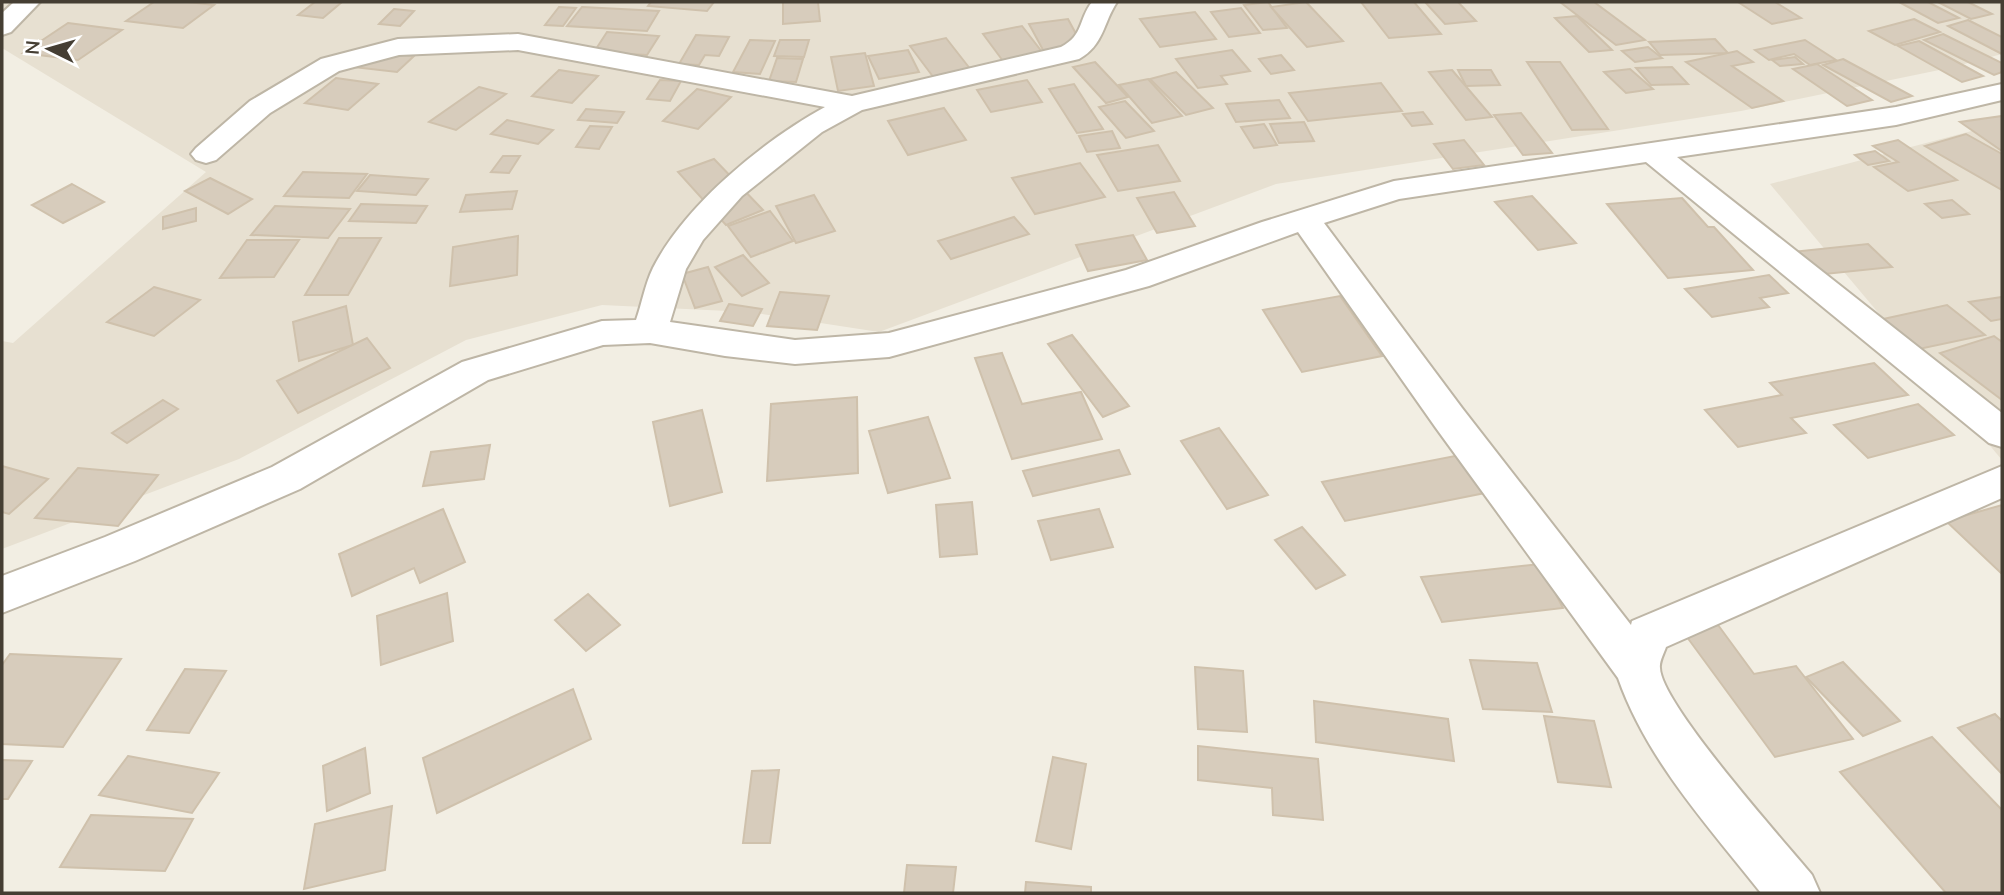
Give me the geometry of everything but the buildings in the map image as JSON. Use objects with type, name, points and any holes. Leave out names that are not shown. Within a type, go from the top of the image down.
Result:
[{"type":"street","points":[[2,27],[28,2]]},
{"type":"street","points":[[650,331],[669,269],[691,234],[731,190],[812,126],[852,103],[1070,53],[1084,47],[1092,34],[1098,10],[1105,2]]},
{"type":"street","points":[[206,154],[260,107],[330,65],[398,47],[518,42],[852,103]]},
{"type":"street","points":[[2,595],[120,549],[286,478],[475,372],[602,334],[650,331],[725,344],[795,352],[889,345],[1137,278],[1394,190],[1896,116],[2002,92]]},
{"type":"street","points":[[1652,152],[2002,433]]},
{"type":"street","points":[[1306,219],[1449,418],[1637,668],[1651,706],[1699,778],[1794,893]]},
{"type":"street","points":[[1637,668],[1648,635],[2002,481]]},
{"type":"shaded area","points":[[2,2],[2002,2],[2002,54],[1949,68],[1741,111],[1276,184],[879,332],[749,312],[602,305],[466,340],[239,459],[2,549],[2,341],[13,343],[206,172],[2,48]]},
{"type":"shaded area","points":[[2002,123],[2002,460],[1770,184]]}]
